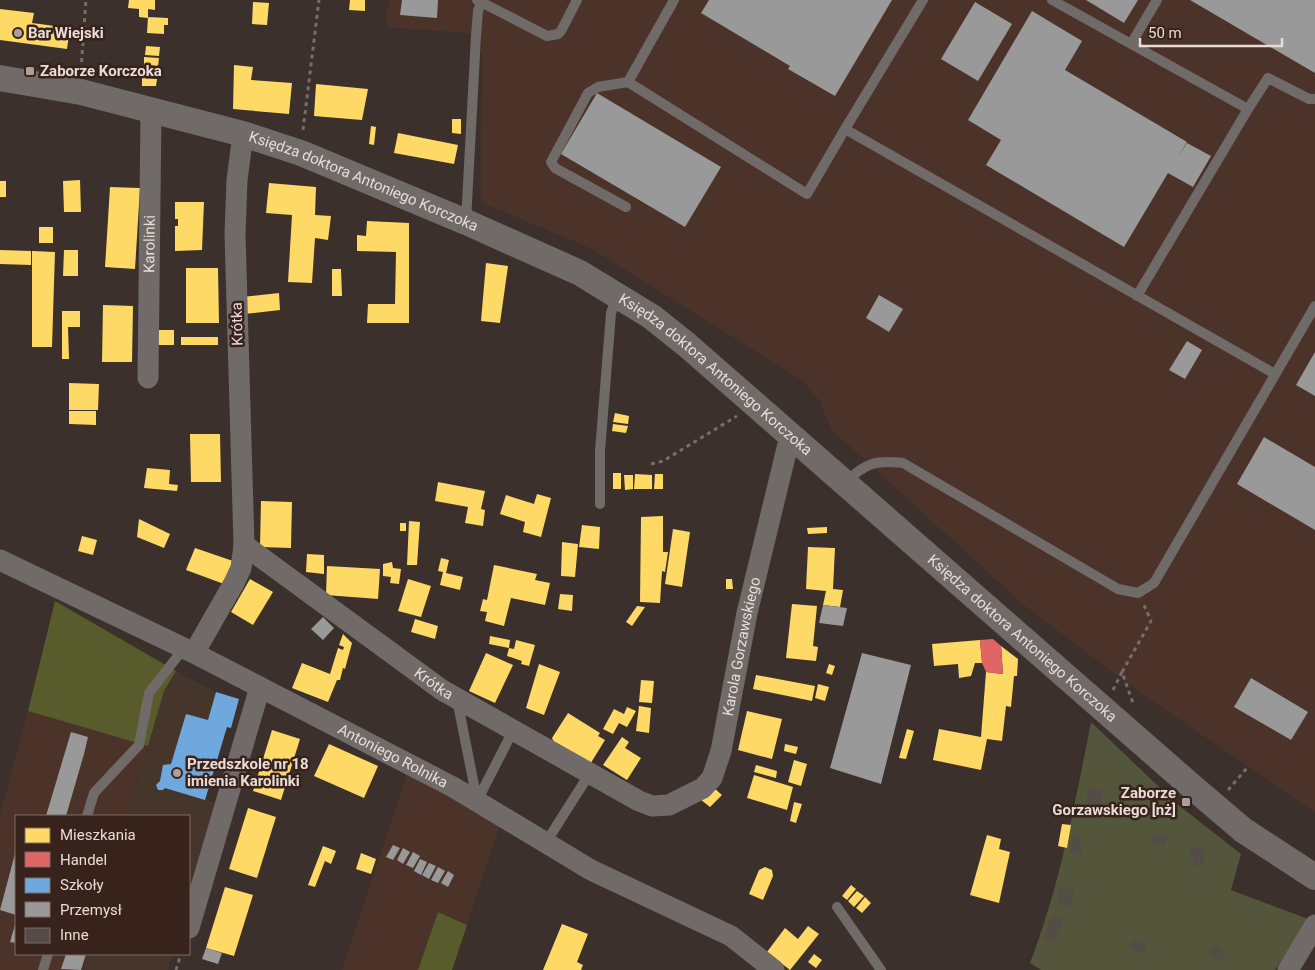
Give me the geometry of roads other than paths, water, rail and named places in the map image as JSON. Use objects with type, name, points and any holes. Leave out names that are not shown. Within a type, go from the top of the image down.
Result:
[{"type":"street","name":"Księdza doktora Antoniego Korczoka","points":[[0,78],[51,86],[151,110],[243,134],[301,153],[466,222],[580,273],[618,296],[652,317],[687,345],[1206,800],[1243,830],[1315,877]]},
{"type":"street","name":"Karolinki","points":[[148,378],[151,110]]},
{"type":"street","name":"Krótka","points":[[189,650],[238,575],[241,568],[244,545],[235,234],[237,180],[243,134]]},
{"type":"street","name":"Karola Gorzawskiego","points":[[639,801],[652,806],[669,805],[703,788],[712,778],[721,751],[747,613],[790,436]]},
{"type":"street","name":"Krótka","points":[[244,545],[442,690],[639,801]]},
{"type":"street","name":"Antoniego Rolnika","points":[[0,560],[189,650],[477,801],[591,870],[731,936],[774,970]]},
{"type":"street","points":[[190,925],[260,687]]},
{"type":"street","points":[[1288,970],[1315,925]]},
{"type":"lane","points":[[466,222],[476,36],[480,1],[541,34],[552,36],[561,30],[577,0]]},
{"type":"lane","points":[[628,82],[674,0]]},
{"type":"lane","points":[[626,207],[555,168],[551,162],[588,94],[598,87],[628,82],[807,194],[924,0]]},
{"type":"lane","points":[[1052,0],[1248,109]]},
{"type":"lane","points":[[1131,44],[1157,0]]},
{"type":"lane","points":[[1137,296],[1268,78],[1309,99],[1315,99]]},
{"type":"lane","points":[[845,129],[1275,374]]},
{"type":"lane","points":[[600,504],[600,450],[610,313],[618,296]]},
{"type":"lane","points":[[845,483],[860,468],[881,461],[903,463],[1118,590],[1138,593],[1154,583],[1315,306]]},
{"type":"lane","points":[[87,815],[94,793],[139,745],[149,693],[189,650]]},
{"type":"lane","points":[[457,698],[477,801]]},
{"type":"lane","points":[[477,801],[514,729]]},
{"type":"lane","points":[[546,844],[590,773]]},
{"type":"lane","points":[[837,907],[881,970]]},
{"type":"lane","points":[[43,970],[48,955]]},
{"type":"place","name":"Bar Wiejski","points":[[18,33]]},
{"type":"place","name":"Zaborze Korczoka","points":[[30,71]]},
{"type":"place","name":"Przedszkole nr 18 imienia Karolinki","points":[[177,773]]},
{"type":"place","name":"Zaborze Gorzawskiego [nż]","points":[[1186,802]]}]
